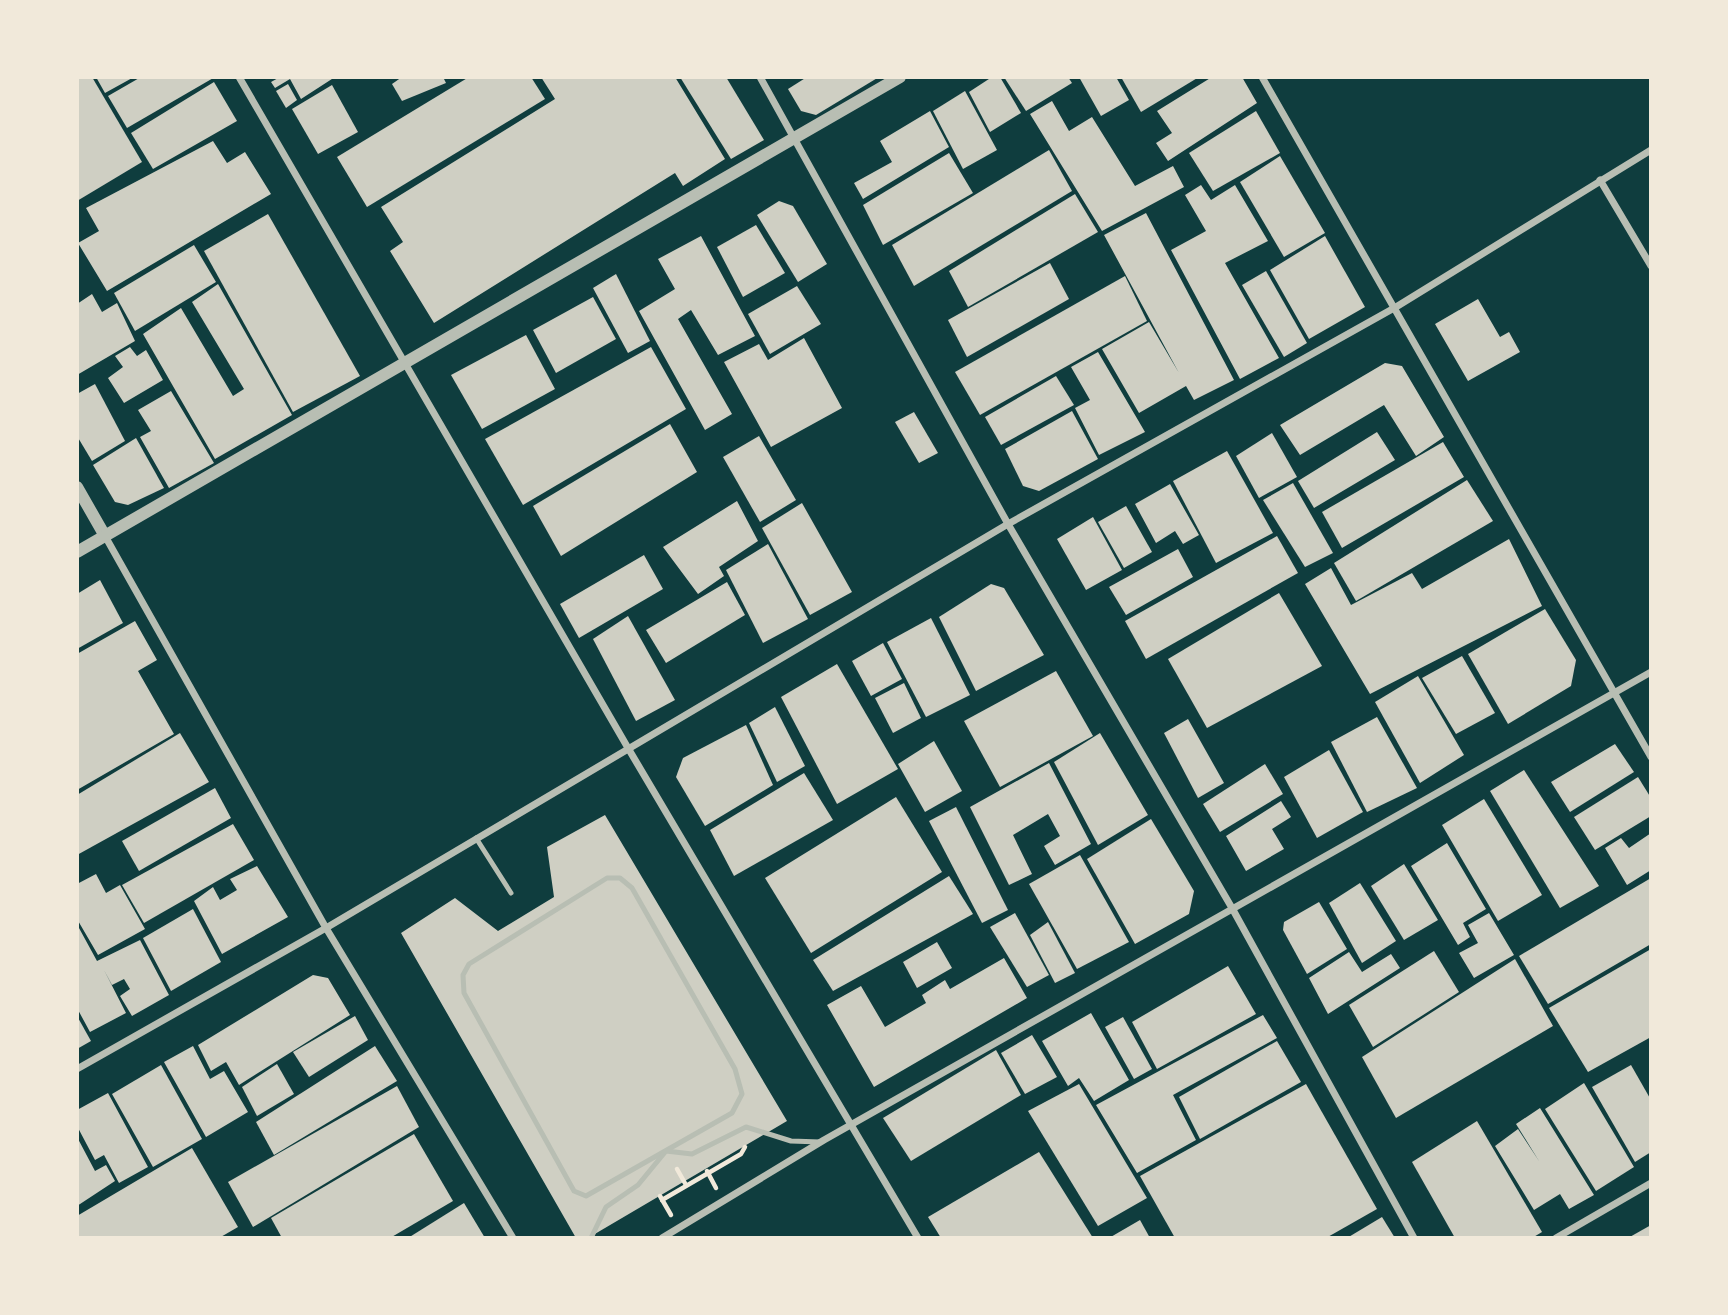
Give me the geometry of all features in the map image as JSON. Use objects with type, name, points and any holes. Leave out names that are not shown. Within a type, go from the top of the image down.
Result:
[{"type":"street","points":[[239,77],[628,748],[918,1238]]},
{"type":"street","points":[[760,77],[1008,524],[1232,908],[1413,1238]]},
{"type":"street","points":[[77,552],[900,77]]},
{"type":"street","points":[[1262,77],[1396,307],[1651,757]]},
{"type":"street","points":[[77,1069],[326,928],[1008,524],[1396,307],[1651,150]]},
{"type":"street","points":[[1600,180],[1651,265]]},
{"type":"street","points":[[77,487],[326,928],[513,1238]]},
{"type":"street","points":[[662,1238],[820,1142],[1651,672]]},
{"type":"street","points":[[1556,1238],[1651,1183]]},
{"type":"lane","points":[[476,838],[511,893]]},
{"type":"lane","points":[[591,1238],[606,1207],[638,1185],[666,1151],[732,1113],[742,1094],[735,1069],[632,888],[620,878],[607,878],[469,964],[463,975],[464,993],[574,1191],[586,1196],[666,1151],[692,1154],[746,1127],[791,1141],[820,1142]]},
{"type":"path","points":[[677,1169],[686,1185]]},
{"type":"path","points":[[660,1196],[662,1199],[708,1171]]},
{"type":"building","points":[[77,77],[92,77],[142,162],[77,201]]},
{"type":"building","points":[[96,77],[134,77],[105,93]]},
{"type":"building","points":[[141,77],[215,77],[127,128],[108,96]]},
{"type":"building","points":[[280,77],[335,77],[301,99],[290,79],[275,88],[271,82]]},
{"type":"building","points":[[402,77],[443,77],[446,83],[402,101],[392,84]]},
{"type":"building","points":[[469,77],[531,77],[545,99],[367,207],[337,157]]},
{"type":"building","points":[[541,77],[675,77],[725,159],[683,186],[675,173],[434,323],[390,251],[403,242],[381,207],[555,99]]},
{"type":"building","points":[[680,77],[726,77],[764,140],[731,159]]},
{"type":"building","points":[[807,77],[879,77],[816,115],[801,111],[788,89]]},
{"type":"building","points":[[992,77],[1000,77],[1021,113],[990,132],[969,92]]},
{"type":"building","points":[[1004,77],[1068,77],[1072,83],[1026,111]]},
{"type":"building","points":[[1079,77],[1116,77],[1129,100],[1101,116]]},
{"type":"building","points":[[1121,77],[1199,77],[1141,112]]},
{"type":"building","points":[[1212,77],[1242,77],[1257,103],[1168,161],[1156,143],[1172,133],[1157,111]]},
{"type":"building","points":[[214,82],[237,121],[153,169],[131,133]]},
{"type":"building","points":[[288,84],[297,100],[286,108],[276,91]]},
{"type":"building","points":[[332,85],[358,132],[318,154],[292,109]]},
{"type":"building","points":[[965,91],[997,150],[963,169],[933,111]]},
{"type":"building","points":[[1052,101],[1069,131],[1092,117],[1135,186],[1173,166],[1184,187],[1102,231],[1030,114]]},
{"type":"building","points":[[930,111],[949,147],[863,199],[854,183],[892,162],[880,141]]},
{"type":"building","points":[[1256,111],[1280,153],[1213,191],[1189,153]]},
{"type":"building","points":[[213,141],[227,163],[245,152],[271,194],[107,291],[78,243],[99,231],[86,208]]},
{"type":"building","points":[[1049,150],[1072,191],[914,286],[892,245]]},
{"type":"building","points":[[949,153],[973,193],[883,245],[863,205]]},
{"type":"building","points":[[1280,156],[1325,233],[1284,257],[1240,182]]},
{"type":"building","points":[[1201,185],[1211,200],[1235,185],[1268,241],[1225,263],[1279,358],[1240,379],[1171,250],[1206,231],[1185,195]]},
{"type":"building","points":[[1075,194],[1098,232],[968,307],[949,271]]},
{"type":"building","points":[[779,201],[793,206],[827,264],[798,282],[757,215]]},
{"type":"building","points":[[1146,213],[1234,380],[1194,400],[1186,386],[1139,413],[1102,349],[1149,322],[1179,373],[1104,235]]},
{"type":"building","points":[[268,214],[360,376],[293,412],[204,251]]},
{"type":"building","points":[[756,225],[785,273],[743,297],[717,247]]},
{"type":"building","points":[[701,236],[755,336],[718,355],[691,310],[678,319],[732,414],[705,430],[639,311],[675,289],[658,259]]},
{"type":"building","points":[[1325,236],[1365,307],[1309,339],[1270,270]]},
{"type":"building","points":[[194,245],[216,282],[135,331],[114,293]]},
{"type":"building","points":[[1050,263],[1069,299],[967,357],[948,320]]},
{"type":"building","points":[[1266,271],[1307,343],[1284,357],[1242,285]]},
{"type":"building","points":[[616,274],[650,341],[628,353],[593,288]]},
{"type":"building","points":[[1125,276],[1147,321],[980,415],[955,372]]},
{"type":"building","points":[[218,284],[292,415],[215,459],[143,334],[181,308],[233,396],[244,389],[192,302]]},
{"type":"building","points":[[797,286],[821,324],[770,354],[748,314]]},
{"type":"building","points":[[92,294],[102,312],[117,303],[135,341],[77,375],[77,304]]},
{"type":"building","points":[[593,297],[616,339],[556,373],[533,330]]},
{"type":"building","points":[[1478,299],[1500,337],[1509,332],[1520,352],[1468,381],[1435,324]]},
{"type":"building","points":[[526,335],[555,389],[482,429],[451,375]]},
{"type":"building","points":[[804,338],[842,408],[771,447],[724,362],[759,344],[768,360]]},
{"type":"building","points":[[130,347],[137,356],[146,350],[163,380],[124,403],[108,378],[123,367],[115,356]]},
{"type":"building","points":[[651,347],[686,409],[523,505],[485,439]]},
{"type":"building","points":[[1098,352],[1145,432],[1099,455],[1075,408],[1090,400],[1071,367]]},
{"type":"building","points":[[1385,363],[1402,366],[1444,437],[1416,456],[1384,405],[1300,455],[1280,425]]},
{"type":"building","points":[[1056,376],[1074,405],[1001,445],[985,417]]},
{"type":"building","points":[[95,384],[125,441],[92,461],[77,436],[77,394]]},
{"type":"building","points":[[171,391],[214,463],[169,488],[140,437],[151,431],[138,410]]},
{"type":"building","points":[[1072,411],[1098,459],[1039,491],[1023,486],[1005,449]]},
{"type":"building","points":[[914,412],[938,453],[919,463],[895,422]]},
{"type":"building","points":[[670,424],[697,472],[561,556],[533,506]]},
{"type":"building","points":[[1377,432],[1395,460],[1314,508],[1298,481]]},
{"type":"building","points":[[1272,433],[1297,477],[1259,498],[1236,456]]},
{"type":"building","points":[[759,436],[796,500],[760,522],[723,457]]},
{"type":"building","points":[[136,438],[164,488],[128,505],[115,502],[93,465]]},
{"type":"building","points":[[1443,442],[1464,477],[1342,548],[1322,512]]},
{"type":"building","points":[[1227,451],[1273,533],[1216,563],[1173,481]]},
{"type":"building","points":[[1467,480],[1493,521],[1356,601],[1334,563]]},
{"type":"building","points":[[1293,483],[1333,553],[1305,567],[1263,500]]},
{"type":"building","points":[[1170,484],[1199,535],[1183,544],[1175,531],[1156,543],[1135,504]]},
{"type":"building","points":[[737,501],[758,541],[719,567],[724,576],[698,594],[663,547]]},
{"type":"building","points":[[802,503],[852,592],[810,615],[762,528]]},
{"type":"building","points":[[1126,506],[1152,552],[1124,568],[1098,522]]},
{"type":"building","points":[[1093,517],[1122,570],[1086,590],[1057,539]]},
{"type":"building","points":[[1277,536],[1298,573],[1146,659],[1125,621]]},
{"type":"building","points":[[1509,539],[1542,606],[1370,694],[1305,584],[1331,568],[1351,605],[1412,573],[1422,589]]},
{"type":"building","points":[[768,544],[808,619],[763,643],[726,570]]},
{"type":"building","points":[[1178,549],[1193,577],[1126,615],[1109,587]]},
{"type":"building","points":[[644,555],[663,589],[579,638],[560,604]]},
{"type":"building","points":[[100,580],[123,623],[77,649],[77,594]]},
{"type":"building","points":[[727,582],[745,615],[666,663],[646,630]]},
{"type":"building","points":[[991,584],[1004,588],[1044,655],[976,691],[939,617]]},
{"type":"building","points":[[1279,593],[1322,666],[1207,728],[1168,659]]},
{"type":"building","points":[[1545,609],[1576,660],[1571,686],[1508,724],[1468,654]]},
{"type":"building","points":[[628,616],[675,700],[636,721],[593,639]]},
{"type":"building","points":[[931,618],[970,695],[926,717],[887,642]]},
{"type":"building","points":[[135,621],[157,660],[138,671],[174,734],[77,790],[77,654]]},
{"type":"building","points":[[883,643],[902,679],[871,696],[852,661]]},
{"type":"building","points":[[1462,656],[1495,713],[1456,734],[1422,678]]},
{"type":"building","points":[[837,664],[898,769],[837,804],[781,697]]},
{"type":"building","points":[[1056,671],[1093,736],[1000,787],[964,721]]},
{"type":"building","points":[[1418,676],[1464,755],[1420,783],[1375,702]]},
{"type":"building","points":[[904,683],[921,718],[893,733],[875,698]]},
{"type":"building","points":[[775,707],[805,766],[777,782],[749,723]]},
{"type":"building","points":[[1377,717],[1417,788],[1367,812],[1331,742]]},
{"type":"building","points":[[1188,719],[1224,783],[1198,798],[1164,733]]},
{"type":"building","points":[[746,725],[773,785],[705,826],[676,777],[683,758]]},
{"type":"building","points":[[180,733],[209,782],[77,855],[77,795]]},
{"type":"building","points":[[1100,733],[1148,815],[1098,845],[1054,762]]},
{"type":"building","points":[[934,741],[962,791],[925,812],[898,764]]},
{"type":"building","points":[[1615,744],[1634,772],[1570,812],[1551,782]]},
{"type":"building","points":[[1329,750],[1363,812],[1317,838],[1284,777]]},
{"type":"building","points":[[1049,763],[1091,844],[1055,865],[1044,846],[1060,836],[1048,814],[1013,835],[1032,874],[1009,885],[970,807]]},
{"type":"building","points":[[1265,764],[1283,794],[1220,832],[1203,804]]},
{"type":"building","points":[[1524,770],[1599,886],[1560,908],[1490,791]]},
{"type":"building","points":[[804,773],[833,820],[734,876],[710,830]]},
{"type":"building","points":[[1638,777],[1651,798],[1651,816],[1595,850],[1574,817]]},
{"type":"building","points":[[215,788],[231,818],[139,871],[122,841]]},
{"type":"building","points":[[896,797],[942,872],[811,953],[765,878]]},
{"type":"building","points":[[1484,799],[1542,895],[1498,921],[1442,825]]},
{"type":"building","points":[[1281,801],[1291,817],[1272,829],[1284,849],[1246,871],[1226,836]]},
{"type":"building","points":[[956,807],[1008,910],[982,923],[929,821]]},
{"type":"building","points":[[605,815],[787,1121],[588,1238],[576,1238],[401,933],[455,898],[498,931],[554,897],[547,847]]},
{"type":"building","points":[[1151,819],[1194,891],[1189,914],[1135,944],[1087,859]]},
{"type":"building","points":[[233,824],[254,860],[144,923],[122,885]]},
{"type":"building","points":[[1651,833],[1651,870],[1627,885],[1605,848],[1621,838],[1629,848]]},
{"type":"building","points":[[1447,843],[1486,909],[1463,923],[1470,937],[1458,945],[1411,866]]},
{"type":"building","points":[[1080,855],[1129,942],[1077,969],[1029,884]]},
{"type":"building","points":[[1404,864],[1438,920],[1404,940],[1371,886]]},
{"type":"building","points":[[257,866],[288,917],[222,954],[194,901],[213,887],[220,900],[237,890],[230,879]]},
{"type":"building","points":[[96,874],[106,893],[120,885],[145,929],[98,955],[77,919],[77,884]]},
{"type":"building","points":[[949,876],[973,914],[833,991],[813,960]]},
{"type":"building","points":[[1651,878],[1651,944],[1548,1004],[1519,956]]},
{"type":"building","points":[[1360,883],[1396,941],[1362,963],[1329,903]]},
{"type":"building","points":[[1319,902],[1347,949],[1307,974],[1283,930],[1284,922]]},
{"type":"building","points":[[193,909],[221,962],[171,991],[143,938]]},
{"type":"building","points":[[1015,913],[1049,975],[1027,987],[990,927]]},
{"type":"building","points":[[1489,913],[1514,955],[1474,978],[1459,953],[1478,943],[1468,925]]},
{"type":"building","points":[[1048,922],[1075,973],[1055,983],[1030,935]]},
{"type":"building","points":[[79,928],[97,961],[140,940],[169,995],[132,1016],[120,996],[130,989],[124,979],[112,985],[104,970],[126,1013],[90,1032],[77,1008]]},
{"type":"building","points":[[937,942],[952,968],[917,988],[903,962]]},
{"type":"building","points":[[1651,949],[1651,1037],[1588,1072],[1549,1008]]},
{"type":"building","points":[[1434,951],[1459,992],[1373,1047],[1349,1005]]},
{"type":"building","points":[[1349,952],[1362,972],[1391,954],[1400,968],[1328,1014],[1309,978]]},
{"type":"building","points":[[1004,958],[1027,998],[874,1087],[827,1005],[861,986],[885,1027],[926,1003],[922,995],[945,980],[950,989]]},
{"type":"building","points":[[1515,959],[1553,1026],[1396,1118],[1362,1057]]},
{"type":"building","points":[[1228,966],[1256,1014],[1157,1069],[1132,1022]]},
{"type":"building","points":[[313,975],[328,978],[350,1015],[239,1085],[226,1062],[211,1071],[198,1045]]},
{"type":"building","points":[[1091,1013],[1129,1080],[1094,1101],[1079,1078],[1068,1086],[1042,1041]]},
{"type":"building","points":[[1263,1015],[1277,1038],[1173,1095],[1196,1140],[1137,1173],[1096,1105]]},
{"type":"building","points":[[77,1016],[91,1041],[77,1049]]},
{"type":"building","points":[[355,1016],[368,1040],[309,1077],[293,1052]]},
{"type":"building","points":[[1123,1017],[1152,1069],[1134,1079],[1105,1027]]},
{"type":"building","points":[[1032,1035],[1057,1077],[1025,1094],[1001,1053]]},
{"type":"building","points":[[1277,1041],[1301,1082],[1200,1139],[1179,1097]]},
{"type":"building","points":[[193,1046],[210,1079],[224,1071],[248,1112],[206,1137],[164,1062]]},
{"type":"building","points":[[375,1046],[397,1081],[274,1155],[256,1122]]},
{"type":"building","points":[[996,1050],[1021,1095],[911,1161],[883,1118]]},
{"type":"building","points":[[277,1064],[294,1094],[257,1116],[242,1087]]},
{"type":"building","points":[[161,1065],[202,1139],[153,1167],[112,1094]]},
{"type":"building","points":[[1631,1065],[1651,1100],[1651,1152],[1635,1162],[1592,1087]]},
{"type":"building","points":[[1584,1083],[1634,1167],[1596,1191],[1545,1109]]},
{"type":"building","points":[[1079,1084],[1147,1198],[1098,1226],[1028,1111]]},
{"type":"building","points":[[1306,1084],[1377,1209],[1326,1238],[1175,1238],[1140,1176]]},
{"type":"building","points":[[397,1086],[419,1127],[253,1227],[228,1182]]},
{"type":"building","points":[[108,1093],[148,1167],[119,1183],[104,1155],[95,1160],[77,1126],[77,1110]]},
{"type":"building","points":[[1540,1108],[1594,1195],[1569,1209],[1560,1194],[1534,1210],[1495,1146],[1518,1129],[1539,1161],[1516,1124]]},
{"type":"building","points":[[1477,1121],[1542,1232],[1532,1238],[1455,1238],[1412,1162]]},
{"type":"building","points":[[414,1134],[453,1201],[390,1238],[282,1238],[271,1218]]},
{"type":"building","points":[[77,1137],[95,1171],[106,1165],[115,1181],[77,1206]]},
{"type":"building","points":[[192,1148],[238,1227],[219,1238],[77,1238],[77,1216]]},
{"type":"building","points":[[1039,1152],[1093,1238],[941,1238],[928,1217]]},
{"type":"building","points":[[464,1203],[485,1238],[408,1238]]},
{"type":"building","points":[[1382,1217],[1395,1238],[1347,1238]]},
{"type":"building","points":[[1140,1220],[1150,1238],[1109,1238]]},
{"type":"building","points":[[1651,1225],[1651,1238],[1628,1238]]}]
